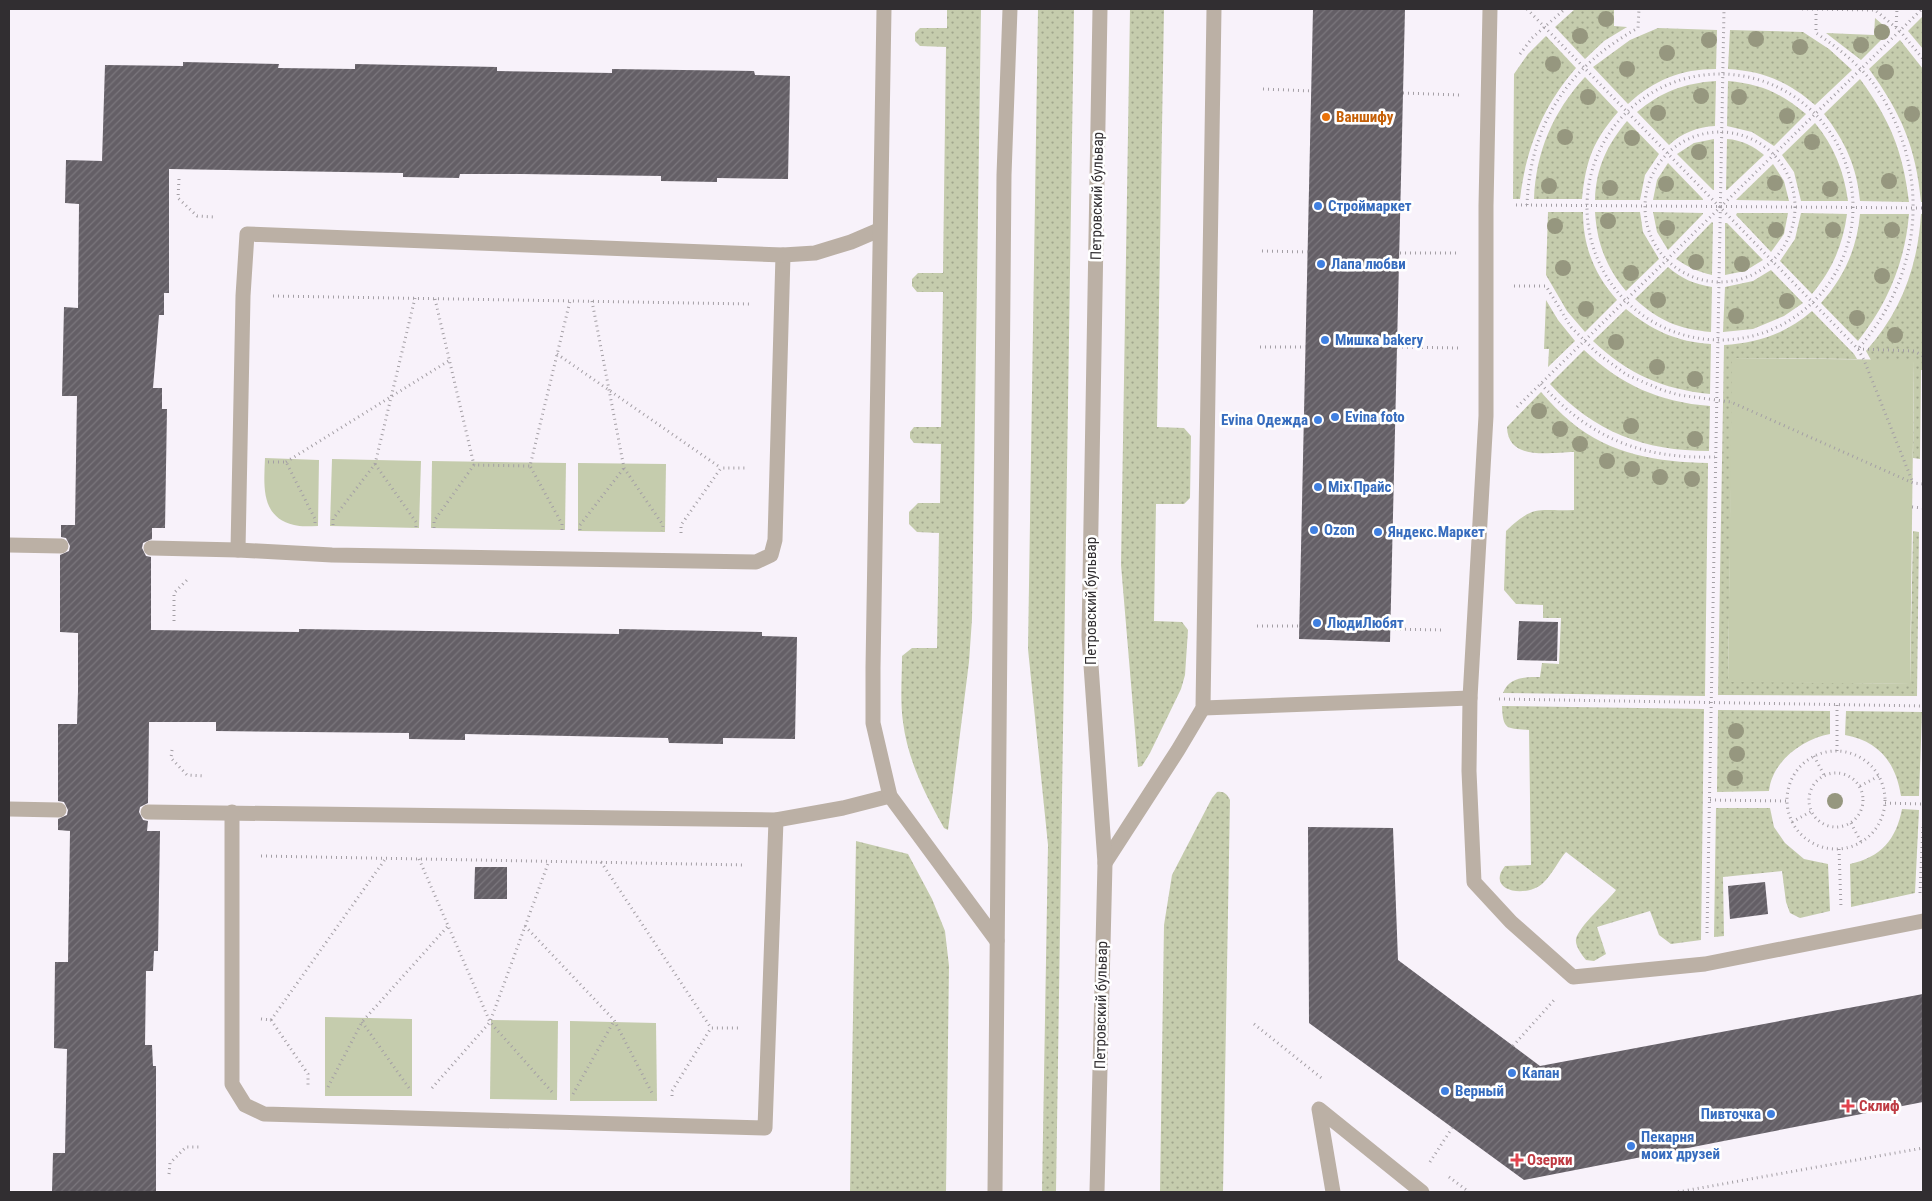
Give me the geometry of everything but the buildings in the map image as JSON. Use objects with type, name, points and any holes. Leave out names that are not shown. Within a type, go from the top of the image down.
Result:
[{"type":"street","points":[[884,9],[872,668],[873,723],[890,796],[997,941]]},
{"type":"street","points":[[995,1192],[1004,175],[1010,9]]},
{"type":"street","name":"Петровский бульвар","points":[[1097,1192],[1105,863],[1089,636],[1100,9]]},
{"type":"street","points":[[1105,863],[1203,708],[1214,9]]},
{"type":"street","points":[[1490,9],[1486,206],[1486,416],[1470,698],[1469,771],[1474,882],[1511,922],[1573,976],[1705,964],[1923,921]]},
{"type":"street","points":[[238,550],[243,296],[247,234],[783,255],[815,253],[851,242],[879,230]]},
{"type":"street","points":[[152,548],[238,550],[314,555],[756,562],[771,555],[776,540],[783,255]]},
{"type":"street","points":[[9,544],[61,546]]},
{"type":"street","points":[[1203,708],[1470,698]]},
{"type":"street","points":[[148,812],[776,820],[843,808],[890,796]]},
{"type":"street","points":[[9,809],[58,810]]},
{"type":"street","points":[[232,812],[232,1084],[245,1104],[264,1114],[765,1128],[776,820]]},
{"type":"street","points":[[1333,1192],[1319,1109],[1422,1192]]},
{"type":"path","points":[[1527,9],[1858,349],[1913,484]]},
{"type":"path","points":[[1515,60],[1532,38],[1565,9]]},
{"type":"path","points":[[1639,9],[1638,28],[1609,45],[1584,67],[1560,97],[1542,130],[1531,167],[1527,205],[1923,208]]},
{"type":"path","points":[[1707,938],[1724,9]]},
{"type":"path","points":[[1802,9],[1875,10],[1898,29],[1923,60]]},
{"type":"path","points":[[1816,9],[1816,33],[1860,69],[1882,96],[1901,134],[1912,174],[1915,208],[1912,242],[1903,276],[1880,322],[1858,349]]},
{"type":"path","points":[[1897,9],[1898,29]]},
{"type":"path","points":[[1514,410],[1816,114],[1898,29],[1922,9]]},
{"type":"path","points":[[1722,74],[1748,76],[1772,84],[1788,92],[1816,114],[1826,127],[1843,157],[1851,182],[1854,207],[1851,234],[1842,260],[1829,283],[1812,303],[1784,324],[1768,331],[1752,336],[1717,340],[1700,339],[1667,329],[1638,312],[1626,300],[1614,287],[1597,257],[1591,240],[1587,206],[1590,179],[1598,154],[1610,132],[1627,112],[1655,91],[1687,78],[1722,74]]},
{"type":"path","points":[[1263,90],[1312,90]]},
{"type":"path","points":[[1403,93],[1462,95]]},
{"type":"path","points":[[1721,132],[1750,138],[1774,154],[1787,173],[1794,196],[1795,207],[1789,236],[1782,250],[1772,261],[1747,277],[1719,281],[1704,280],[1690,276],[1667,259],[1649,229],[1646,206],[1651,178],[1658,165],[1668,153],[1692,137],[1721,132]]},
{"type":"path","points":[[179,179],[178,198],[197,216],[214,217]]},
{"type":"path","points":[[1262,251],[1308,252]]},
{"type":"path","points":[[1400,252],[1460,253]]},
{"type":"path","points":[[1546,286],[1571,327],[1584,341],[1612,365],[1644,383],[1679,396],[1732,402],[1913,484],[1923,484]]},
{"type":"path","points":[[243,296],[781,305]]},
{"type":"path","points":[[332,555],[333,519],[375,464],[415,298]]},
{"type":"path","points":[[434,557],[434,521],[474,465],[435,299]]},
{"type":"path","points":[[562,559],[562,524],[530,466],[570,301]]},
{"type":"path","points":[[592,301],[624,468],[663,525],[662,560]]},
{"type":"path","points":[[1260,347],[1306,347]]},
{"type":"path","points":[[1397,348],[1458,348]]},
{"type":"path","points":[[1858,349],[1914,351],[1923,356]]},
{"type":"path","points":[[557,354],[721,468],[777,468]]},
{"type":"path","points":[[240,461],[286,462],[450,360]]},
{"type":"path","points":[[1541,384],[1557,402],[1576,418],[1619,442],[1642,450],[1666,455],[1690,458],[1715,457]]},
{"type":"path","points":[[286,462],[315,519],[314,555]]},
{"type":"path","points":[[375,464],[416,522],[415,556]]},
{"type":"path","points":[[474,465],[530,466]]},
{"type":"path","points":[[580,559],[580,525],[624,468]]},
{"type":"path","points":[[681,561],[681,525],[721,468]]},
{"type":"path","points":[[1912,507],[1923,508]]},
{"type":"path","points":[[174,621],[174,593],[190,577]]},
{"type":"path","points":[[1257,626],[1299,626]]},
{"type":"path","points":[[1390,629],[1445,630]]},
{"type":"path","points":[[1470,698],[1923,706]]},
{"type":"path","points":[[1837,751],[1838,704]]},
{"type":"path","points":[[172,750],[171,758],[188,776],[205,776]]},
{"type":"path","points":[[1837,751],[1850,753],[1861,758],[1871,766],[1883,784],[1885,803],[1881,822],[1869,837],[1848,848],[1839,849],[1818,846],[1807,840],[1792,822],[1788,812],[1787,801],[1792,778],[1802,765],[1814,756],[1837,751]]},
{"type":"path","points":[[1814,756],[1824,776]]},
{"type":"path","points":[[1837,773],[1844,774],[1860,786],[1863,797],[1862,809],[1850,823],[1832,826],[1820,821],[1812,811],[1809,800],[1810,794],[1815,783],[1824,776],[1837,773]]},
{"type":"path","points":[[1860,786],[1879,776]]},
{"type":"path","points":[[1710,800],[1787,801]]},
{"type":"path","points":[[1885,803],[1923,804]]},
{"type":"path","points":[[1792,822],[1812,811]]},
{"type":"path","points":[[1850,823],[1861,842]]},
{"type":"path","points":[[1920,893],[1923,824]]},
{"type":"path","points":[[1839,849],[1840,907]]},
{"type":"path","points":[[232,855],[775,865]]},
{"type":"path","points":[[271,1020],[386,858]]},
{"type":"path","points":[[419,859],[490,1022],[555,1095],[554,1122]]},
{"type":"path","points":[[426,1118],[427,1094],[490,1022],[549,861]]},
{"type":"path","points":[[601,862],[711,1028]]},
{"type":"path","points":[[328,1115],[328,1087],[362,1022],[448,926]]},
{"type":"path","points":[[526,926],[614,1020],[653,1094],[653,1125]]},
{"type":"path","points":[[1513,1046],[1554,1000]]},
{"type":"path","points":[[232,1018],[271,1020]]},
{"type":"path","points":[[271,1020],[308,1074],[309,1115]]},
{"type":"path","points":[[574,1123],[573,1093],[614,1020]]},
{"type":"path","points":[[362,1022],[409,1088],[409,1118]]},
{"type":"path","points":[[711,1028],[769,1028]]},
{"type":"path","points":[[673,1126],[672,1091],[711,1028]]},
{"type":"path","points":[[1429,1162],[1452,1128]]},
{"type":"path","points":[[169,1174],[170,1163],[186,1147],[202,1147]]},
{"type":"path","points":[[1678,1192],[1923,1148]]},
{"type":"green space","points":[[947,9],[981,9],[972,619],[969,662],[948,830],[944,828],[930,803],[913,764],[905,736],[901,698],[902,656],[912,648],[937,648],[939,533],[917,532],[909,524],[909,512],[918,503],[940,503],[941,444],[914,443],[910,438],[910,432],[914,427],[941,427],[943,292],[917,292],[912,286],[912,279],[918,273],[943,273],[946,47],[920,46],[915,41],[915,33],[920,28],[947,28]]},
{"type":"green space","points":[[1038,9],[1074,9],[1056,1192],[1042,1192],[1048,845],[1028,649]]},
{"type":"green space","points":[[1130,9],[1164,9],[1157,427],[1184,428],[1191,436],[1190,498],[1184,504],[1156,504],[1154,621],[1182,622],[1188,630],[1185,675],[1181,689],[1150,753],[1142,766],[1138,767],[1121,565]]},
{"type":"green space","points":[[1575,9],[1614,9],[1614,26],[1627,27],[1604,41],[1585,59],[1555,27]]},
{"type":"green space","points":[[1923,16],[1923,49],[1908,31]]},
{"type":"green space","points":[[1875,18],[1890,31],[1861,60],[1826,33],[1874,35]]},
{"type":"green space","points":[[1658,28],[1717,30],[1716,69],[1691,71],[1658,82],[1628,104],[1593,67],[1630,40]]},
{"type":"green space","points":[[1730,30],[1803,32],[1829,49],[1852,70],[1815,105],[1795,90],[1775,79],[1753,72],[1728,69]]},
{"type":"green space","points":[[1546,36],[1576,68],[1564,82],[1545,113],[1527,162],[1520,199],[1513,199],[1514,74],[1528,54]]},
{"type":"green space","points":[[1900,40],[1923,69],[1923,202],[1921,202],[1915,164],[1905,131],[1890,101],[1869,69]]},
{"type":"green space","points":[[1585,77],[1618,112],[1602,132],[1592,152],[1582,199],[1534,199],[1538,165],[1548,133],[1564,104]]},
{"type":"green space","points":[[1860,79],[1879,108],[1894,137],[1903,167],[1909,202],[1860,201],[1856,177],[1849,155],[1838,134],[1824,114]]},
{"type":"green space","points":[[1716,81],[1715,126],[1690,131],[1669,145],[1637,112],[1655,99],[1683,86]]},
{"type":"green space","points":[[1728,81],[1761,87],[1788,100],[1806,114],[1774,146],[1752,132],[1727,126]]},
{"type":"green space","points":[[1627,121],[1659,154],[1645,175],[1640,200],[1595,200],[1600,167],[1608,148]]},
{"type":"green space","points":[[1815,123],[1828,141],[1837,159],[1844,179],[1848,201],[1801,201],[1794,172],[1782,155]]},
{"type":"green space","points":[[1714,139],[1713,190],[1677,154],[1694,143]]},
{"type":"green space","points":[[1727,139],[1747,144],[1764,155],[1726,190]]},
{"type":"green space","points":[[1668,163],[1703,200],[1653,200],[1657,180]]},
{"type":"green space","points":[[1773,164],[1784,181],[1789,201],[1736,200]]},
{"type":"green space","points":[[1548,212],[1583,212],[1585,236],[1591,259],[1602,280],[1617,300],[1585,332],[1567,311],[1546,275]]},
{"type":"green space","points":[[1595,212],[1640,212],[1643,232],[1659,259],[1626,291],[1608,264],[1600,244]]},
{"type":"green space","points":[[1653,212],[1703,214],[1668,250],[1657,232]]},
{"type":"green space","points":[[1737,213],[1788,213],[1784,234],[1771,252],[1736,215]]},
{"type":"green space","points":[[1801,213],[1847,214],[1843,236],[1836,257],[1812,294],[1780,261],[1795,239]]},
{"type":"green space","points":[[1860,214],[1909,214],[1904,249],[1893,281],[1878,312],[1858,341],[1821,303],[1843,273],[1848,262],[1856,239]]},
{"type":"green space","points":[[1921,214],[1923,214],[1923,370],[1921,370],[1920,459],[1913,458],[1914,361],[1871,360],[1866,351],[1889,320],[1906,287],[1916,252]]},
{"type":"green space","points":[[1712,222],[1712,275],[1693,269],[1676,259]]},
{"type":"green space","points":[[1725,223],[1763,260],[1745,271],[1725,275]]},
{"type":"green space","points":[[1668,267],[1688,280],[1712,287],[1711,332],[1689,329],[1670,323],[1652,313],[1635,299]]},
{"type":"green space","points":[[1771,270],[1803,303],[1784,316],[1753,329],[1723,332],[1725,287],[1753,281]]},
{"type":"green space","points":[[1546,300],[1558,320],[1575,341],[1548,367],[1549,349],[1544,349]]},
{"type":"green space","points":[[1626,309],[1645,323],[1665,334],[1687,341],[1711,344],[1710,394],[1676,388],[1647,378],[1619,362],[1593,341]]},
{"type":"green space","points":[[1812,311],[1857,359],[1733,358],[1728,681],[1910,684],[1913,531],[1919,532],[1917,696],[1718,695],[1724,345],[1748,342],[1771,336],[1792,326]]},
{"type":"green space","points":[[1584,350],[1612,373],[1642,390],[1657,396],[1691,404],[1710,406],[1709,451],[1685,450],[1642,442],[1622,436],[1584,415],[1550,384]]},
{"type":"green space","points":[[1732,358],[1914,360],[1910,684],[1728,682]]},
{"type":"green space","points":[[1541,392],[1571,422],[1602,442],[1619,449],[1653,458],[1708,463],[1705,696],[1503,693],[1513,681],[1523,678],[1540,677],[1542,663],[1559,664],[1561,618],[1543,618],[1543,605],[1516,604],[1504,590],[1506,531],[1524,516],[1531,513],[1545,510],[1574,510],[1574,452],[1532,453],[1515,446],[1509,438],[1507,427]]},
{"type":"green space","points":[[265,458],[319,460],[318,526],[294,525],[283,521],[275,515],[266,499],[264,479]]},
{"type":"green space","points":[[332,459],[421,461],[419,528],[330,526]]},
{"type":"green space","points":[[432,461],[566,463],[565,530],[431,528]]},
{"type":"green space","points":[[578,463],[666,464],[665,532],[578,531]]},
{"type":"green space","points":[[1502,706],[1704,709],[1701,940],[1671,944],[1659,935],[1650,911],[1597,927],[1606,954],[1594,961],[1586,960],[1576,944],[1578,934],[1616,890],[1566,852],[1546,880],[1536,888],[1518,891],[1504,887],[1500,881],[1500,875],[1505,866],[1531,865],[1529,730],[1508,727],[1505,724]]},
{"type":"green space","points":[[1718,710],[1830,711],[1830,734],[1810,741],[1790,753],[1776,770],[1771,780],[1769,791],[1717,792]]},
{"type":"green space","points":[[1846,711],[1922,712],[1919,796],[1901,796],[1895,773],[1884,755],[1867,742],[1845,735]]},
{"type":"green space","points":[[1217,792],[1225,793],[1230,800],[1223,1192],[1160,1192],[1164,925],[1172,875],[1212,798]]},
{"type":"green space","points":[[1716,808],[1770,808],[1774,827],[1785,843],[1804,859],[1828,864],[1830,911],[1800,918],[1790,913],[1786,902],[1782,871],[1723,877],[1724,936],[1714,937]]},
{"type":"green space","points":[[1902,809],[1919,810],[1915,893],[1851,907],[1850,864],[1870,857],[1885,846],[1896,830]]},
{"type":"green space","points":[[856,841],[908,854],[932,899],[945,931],[949,966],[946,1192],[850,1192]]},
{"type":"green space","points":[[325,1017],[412,1019],[412,1096],[325,1096]]},
{"type":"green space","points":[[491,1020],[558,1021],[557,1100],[490,1099]]},
{"type":"green space","points":[[570,1021],[656,1023],[657,1101],[570,1101]]},
{"type":"place","name":"Ваншифу","points":[[1326,117]]},
{"type":"place","name":"Строймаркет","points":[[1318,206]]},
{"type":"place","name":"Лапа любви","points":[[1321,264]]},
{"type":"place","name":"Мишка bakery","points":[[1325,340]]},
{"type":"place","name":"Evina foto","points":[[1335,417]]},
{"type":"place","name":"Evina Одежда","points":[[1318,420]]},
{"type":"place","name":"Mix Прайс","points":[[1318,487]]},
{"type":"place","name":"Ozon","points":[[1314,530]]},
{"type":"place","name":"Яндекс.Маркет","points":[[1378,532]]},
{"type":"place","name":"ЛюдиЛюбят","points":[[1317,623]]},
{"type":"place","name":"Капан","points":[[1512,1073]]},
{"type":"place","name":"Верный","points":[[1445,1091]]},
{"type":"place","name":"Склиф","points":[[1848,1106]]},
{"type":"place","name":"Пивточка","points":[[1771,1114]]},
{"type":"place","name":"Пекарня моих друзей","points":[[1631,1146]]},
{"type":"place","name":"Озерки","points":[[1517,1160]]}]
